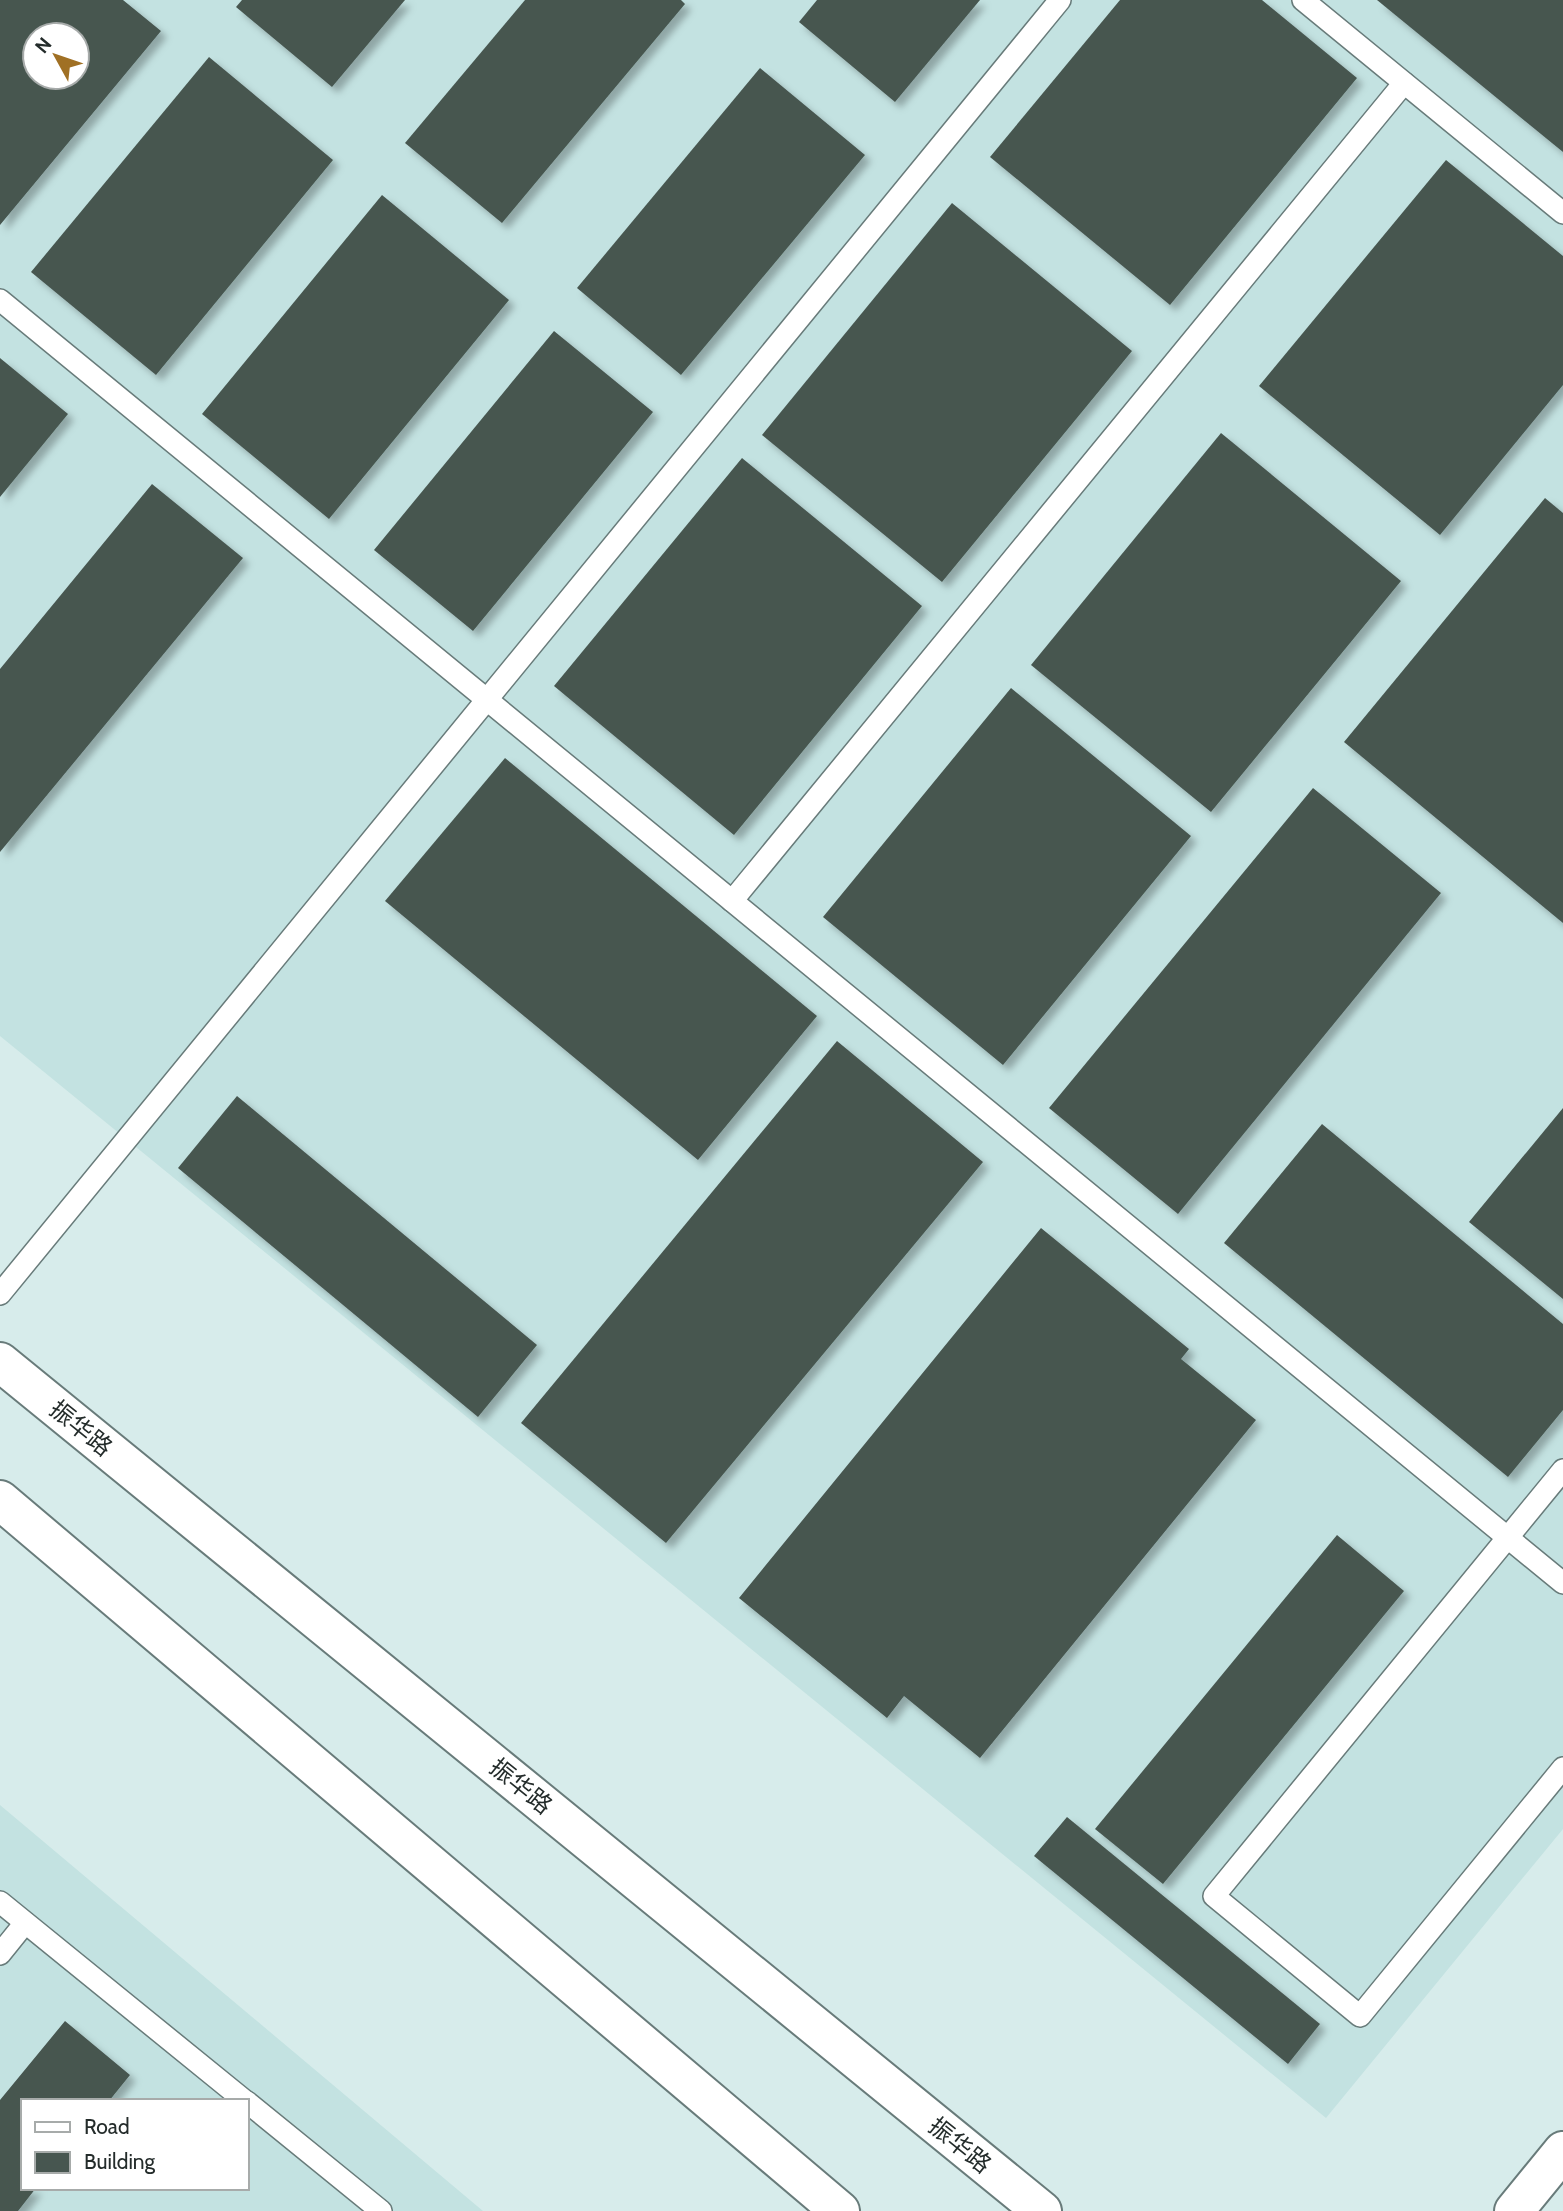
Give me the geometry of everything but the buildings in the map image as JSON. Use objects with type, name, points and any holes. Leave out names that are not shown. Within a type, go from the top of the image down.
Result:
[{"type":"main road","name":"振华路","points":[[0,1362],[1042,2211]]},
{"type":"main road","points":[[0,1500],[840,2211]]},
{"type":"main road","points":[[1514,2211],[1563,2151]]},
{"type":"lane","points":[[0,1294],[1060,0]]},
{"type":"lane","points":[[1303,0],[1563,213]]},
{"type":"lane","points":[[732,901],[1404,83]]},
{"type":"lane","points":[[0,300],[1563,1583]]},
{"type":"lane","points":[[1563,1470],[1214,1896],[1360,2016],[1563,1768]]},
{"type":"lane","points":[[0,1902],[244,2099]]},
{"type":"lane","points":[[0,1954],[25,1923]]},
{"type":"lane","points":[[248,2103],[381,2211]]},
{"type":"shaded area","points":[[0,0],[1563,0],[1563,1829],[1326,2118],[0,1036]]},
{"type":"shaded area","points":[[0,1805],[483,2211],[0,2211]]}]
